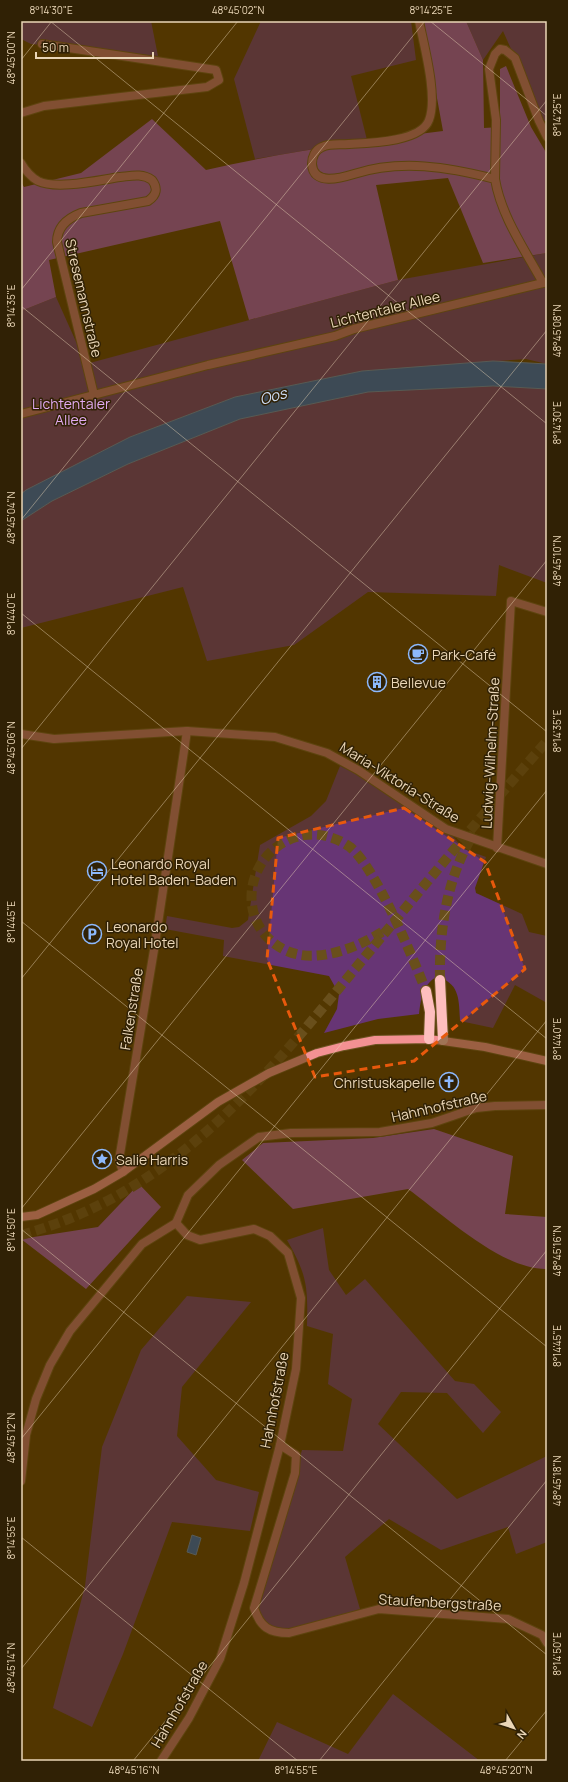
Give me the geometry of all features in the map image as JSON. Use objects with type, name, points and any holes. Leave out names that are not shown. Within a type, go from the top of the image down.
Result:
[{"type":"main road","points":[[440,980],[443,1040]]},
{"type":"main road","points":[[426,991],[430,1012],[429,1039]]},
{"type":"main road","points":[[21,1223],[94,1189],[123,1172],[218,1102],[269,1073],[317,1053],[375,1040],[429,1039],[485,1047],[547,1061]]},
{"type":"main road","points":[[21,1217],[37,1215]]},
{"type":"street","points":[[419,21],[431,96],[431,114],[427,125],[414,135],[366,143],[324,146],[315,152],[312,157],[312,167],[314,172],[322,178],[328,179],[384,166],[409,165],[460,170],[495,179]]},
{"type":"street","points":[[21,113],[44,106],[207,87],[219,80],[216,70],[42,44]]},
{"type":"street","points":[[545,283],[505,212],[498,195],[495,179],[496,120],[489,69],[495,54],[500,49],[505,50],[515,58],[540,124],[547,137]]},
{"type":"street","name":"Stresemannstraße","points":[[21,163],[29,174],[38,181],[48,184],[62,184],[139,175],[152,180],[157,188],[156,193],[148,201],[81,213],[74,216],[60,227],[57,234],[62,265],[94,394]]},
{"type":"street","name":"Lichtentaler Allee","points":[[21,414],[208,365],[334,336],[354,329],[545,283]]},
{"type":"street","name":"Ludwig-Wilhelm-Straße","points":[[497,848],[511,601],[547,612]]},
{"type":"street","name":"Maria-Viktoria-Straße","points":[[21,734],[54,739],[187,731],[275,737],[327,753],[358,770],[446,829],[497,848],[547,864]]},
{"type":"street","name":"Falkenstraße","points":[[123,1172],[119,1160],[154,950],[187,731]]},
{"type":"street","name":"Hahnhofstraße","points":[[162,1761],[189,1718],[220,1659],[244,1583],[280,1445],[296,1369],[301,1298],[288,1253],[270,1236],[254,1230],[200,1240],[187,1235],[176,1223],[188,1195],[219,1165],[259,1137],[291,1133],[380,1132],[432,1123],[476,1108],[547,1105]]},
{"type":"street","points":[[21,1481],[26,1435],[36,1399],[50,1366],[70,1332],[142,1244],[176,1223]]},
{"type":"street","name":"Staufenbergstraße","points":[[280,1445],[296,1455],[295,1473],[254,1608],[258,1620],[274,1633],[289,1633],[380,1609],[508,1619],[542,1635],[547,1643]]},
{"type":"highlighted area","points":[[404,808],[485,862],[525,969],[414,1061],[315,1077],[267,959],[278,838]]},
{"type":"green space","points":[[21,21],[151,21],[158,56],[31,44],[21,39]]},
{"type":"green space","points":[[261,21],[411,21],[416,60],[351,76],[367,140],[255,159],[234,79]]},
{"type":"green space","points":[[466,21],[547,21],[547,121],[539,121],[503,31],[483,60]]},
{"type":"green space","name":"Lichtentaler Allee","points":[[547,253],[547,364],[526,359],[362,371],[235,397],[130,437],[21,494],[21,311],[56,297],[86,364],[398,280]]},
{"type":"green space","points":[[493,386],[547,389],[547,583],[499,565],[496,596],[368,592],[294,645],[207,661],[183,587],[21,628],[21,521],[52,501],[128,464],[240,419],[367,392]]},
{"type":"green space","points":[[340,766],[388,789],[446,829],[464,849],[486,857],[475,888],[476,893],[522,914],[529,932],[547,936],[547,1003],[515,985],[493,1028],[460,1021],[457,993],[450,983],[444,979],[436,977],[428,984],[423,993],[419,1014],[378,1019],[324,1033],[337,1009],[339,994],[329,976],[223,956],[224,940],[165,929],[167,916],[232,928],[239,927],[248,920],[260,845],[311,816],[326,801]]},
{"type":"green space","points":[[323,1228],[329,1270],[346,1295],[365,1279],[455,1381],[474,1384],[501,1412],[483,1433],[447,1393],[401,1392],[378,1424],[457,1499],[547,1456],[547,1542],[516,1554],[508,1527],[441,1550],[389,1519],[345,1557],[360,1609],[289,1633],[274,1633],[254,1608],[302,1450],[343,1451],[352,1399],[328,1384],[333,1334],[307,1326],[305,1281],[299,1263],[287,1240]]},
{"type":"green space","points":[[187,1296],[251,1302],[182,1387],[177,1436],[216,1480],[259,1492],[250,1531],[172,1522],[123,1654],[92,1727],[53,1708],[85,1586],[102,1447],[141,1350]]},
{"type":"green space","points":[[393,1694],[480,1761],[258,1761],[277,1722],[348,1754]]},
{"type":"shaded area","points":[[423,21],[466,21],[483,60],[484,128],[500,127],[500,69],[506,66],[531,127],[547,154],[547,253],[483,263],[448,178],[376,185],[398,280],[249,320],[220,221],[49,260],[56,297],[21,311],[21,182],[24,187],[81,173],[152,119],[206,170],[324,148],[443,131]]},
{"type":"shaded area","points":[[434,1129],[513,1156],[505,1214],[547,1217],[547,1269],[530,1267],[511,1261],[493,1251],[456,1226],[408,1189],[293,1209],[242,1160],[263,1143],[373,1138]]},
{"type":"shaded area","points":[[139,1184],[161,1207],[86,1289],[21,1239],[98,1227]]},
{"type":"water","name":"Oos","points":[[493,361],[547,364],[547,389],[493,386],[368,392],[240,419],[128,464],[52,501],[21,521],[21,494],[26,490],[130,437],[235,397],[362,371]]},
{"type":"water","points":[[192,1535],[201,1538],[196,1555],[187,1552]]},
{"type":"tunnel","points":[[21,1235],[78,1215],[128,1189],[175,1158],[217,1122],[257,1083],[295,1041],[479,819],[547,741]]},
{"type":"tunnel","points":[[440,980],[441,942],[446,904],[457,867],[474,833]]},
{"type":"tunnel","points":[[382,932],[360,944],[323,955],[299,955],[287,951],[270,940],[259,925],[253,909],[252,891],[256,874],[265,859],[278,846],[296,837],[310,834],[331,837],[350,847],[360,858],[382,893],[403,936],[426,991]]},
{"type":"place","name":"Park-Café","points":[[418,654]]},
{"type":"place","name":"Bellevue","points":[[377,682]]},
{"type":"place","name":"Leonardo Royal Hotel Baden-Baden","points":[[97,871]]},
{"type":"place","name":"Leonardo Royal Hotel","points":[[92,934]]},
{"type":"place","name":"Christuskapelle","points":[[449,1082]]},
{"type":"place","name":"Salie Harris","points":[[102,1159]]}]
